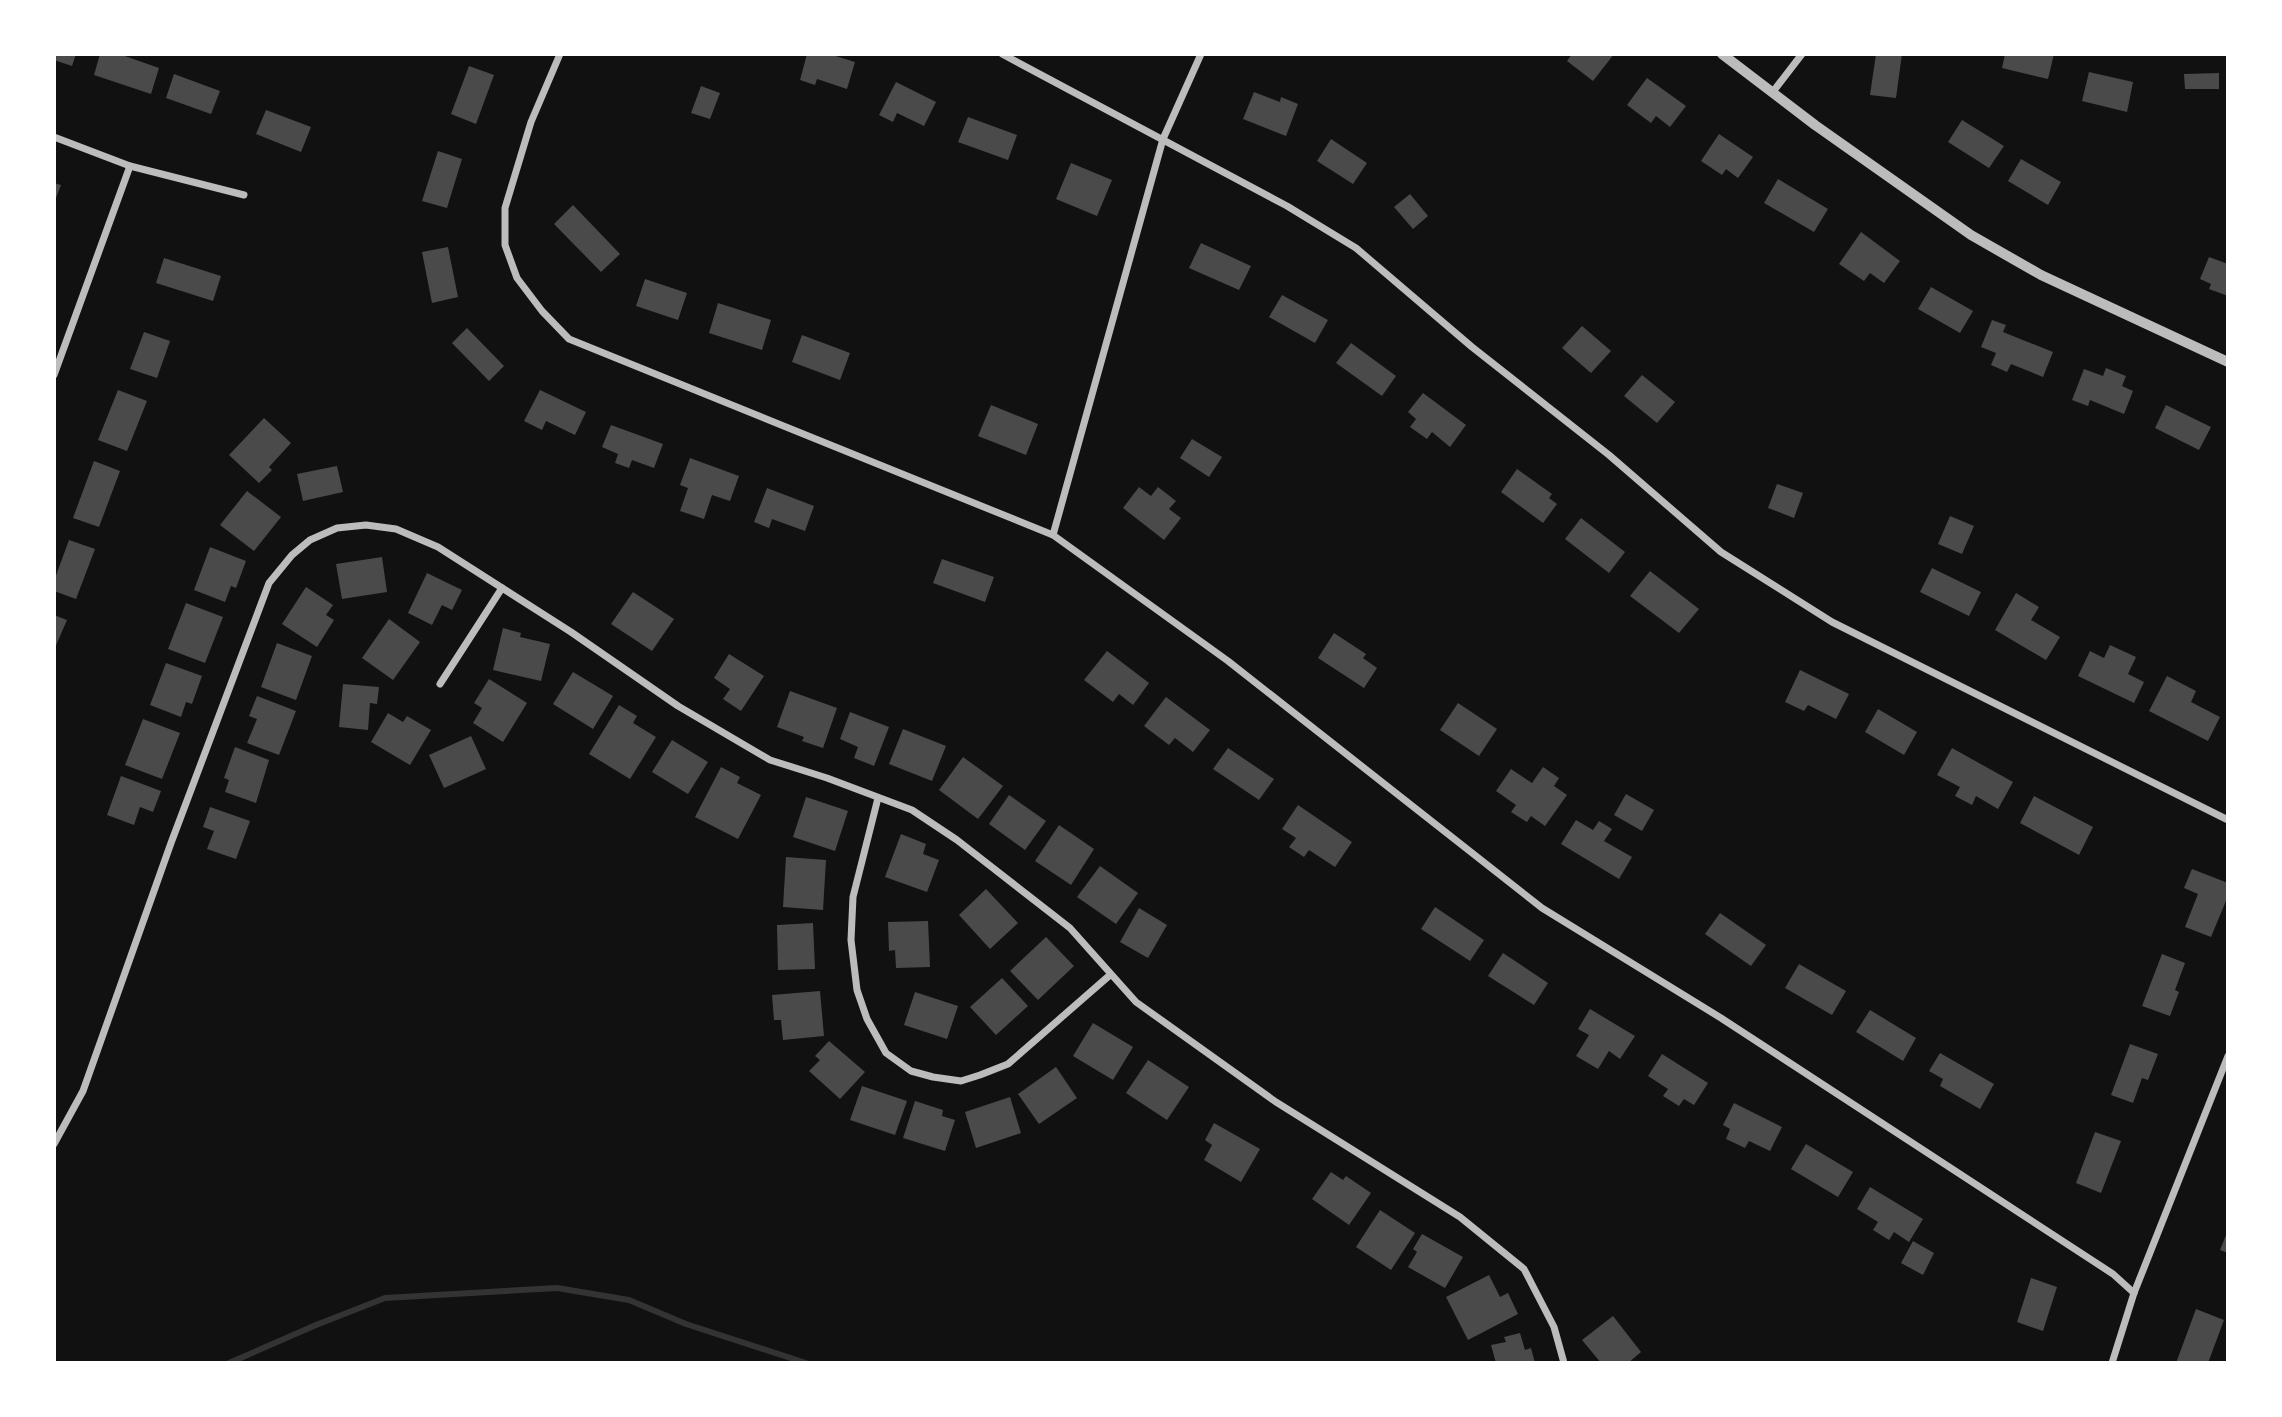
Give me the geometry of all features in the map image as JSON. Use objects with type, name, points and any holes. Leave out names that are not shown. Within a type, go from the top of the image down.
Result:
[{"type":"street","points":[[560,54],[531,122],[505,208],[506,245],[516,278],[569,339],[1053,535],[1228,661],[1542,908],[1721,1018],[2113,1274],[2134,1293]]},
{"type":"street","points":[[1002,54],[1287,206],[1356,248],[1472,347],[1609,455],[1721,552],[1792,599],[1832,622],[2228,820]]},
{"type":"street","points":[[1053,535],[1164,139],[1201,54]]},
{"type":"street","points":[[1722,54],[1772,93],[1971,235],[2040,275],[2228,362]]},
{"type":"street","points":[[1772,93],[1802,54]]},
{"type":"street","points":[[54,136],[130,166],[244,195]]},
{"type":"street","points":[[54,375],[130,166]]},
{"type":"street","points":[[54,1144],[83,1091],[171,843],[269,583],[292,555],[310,540],[337,528],[366,525],[396,529],[438,547],[571,632],[678,706],[770,760],[912,810],[957,840],[1070,928],[1136,1002],[1276,1102],[1460,1217],[1524,1269],[1554,1327],[1564,1363]]},
{"type":"street","points":[[440,684],[502,588]]},
{"type":"street","points":[[878,797],[853,897],[851,940],[857,990],[867,1019],[886,1053],[911,1070],[933,1077],[961,1081],[980,1075],[1008,1064],[1110,975]]},
{"type":"street","points":[[2112,1363],[2134,1293],[2228,1056]]},
{"type":"building","points":[[54,54],[76,54],[72,66],[54,60]]},
{"type":"building","points":[[100,54],[119,54],[159,68],[151,94],[94,75]]},
{"type":"building","points":[[807,54],[829,54],[855,62],[847,89],[817,79],[815,85],[800,80]]},
{"type":"building","points":[[1572,54],[1614,54],[1593,81],[1567,61]]},
{"type":"building","points":[[1876,54],[1902,54],[1896,98],[1870,95]]},
{"type":"building","points":[[2005,54],[2054,54],[2048,79],[2002,68]]},
{"type":"building","points":[[469,66],[494,75],[476,124],[451,114]]},
{"type":"building","points":[[2089,72],[2133,82],[2127,112],[2082,101]]},
{"type":"building","points":[[2219,73],[2219,89],[2185,89],[2184,74]]},
{"type":"building","points":[[174,74],[220,91],[211,114],[166,98]]},
{"type":"building","points":[[1647,78],[1686,106],[1670,127],[1656,116],[1651,123],[1627,105]]},
{"type":"building","points":[[896,82],[936,102],[924,126],[897,113],[893,122],[879,115]]},
{"type":"building","points":[[701,86],[720,93],[710,119],[691,113]]},
{"type":"building","points":[[1254,92],[1280,102],[1281,97],[1298,104],[1286,136],[1243,119]]},
{"type":"building","points":[[266,110],[311,127],[301,152],[256,134]]},
{"type":"building","points":[[968,117],[1017,135],[1008,160],[958,142]]},
{"type":"building","points":[[1962,120],[2004,146],[1989,168],[1948,142]]},
{"type":"building","points":[[1719,134],[1753,157],[1738,178],[1726,169],[1722,175],[1701,161]]},
{"type":"building","points":[[1331,139],[1367,163],[1353,184],[1317,161]]},
{"type":"building","points":[[438,151],[462,159],[447,208],[422,201]]},
{"type":"building","points":[[2021,159],[2061,182],[2048,205],[2008,181]]},
{"type":"building","points":[[1071,163],[1112,180],[1097,216],[1056,199]]},
{"type":"building","points":[[1778,179],[1828,209],[1814,232],[1764,203]]},
{"type":"building","points":[[54,183],[61,185],[54,203]]},
{"type":"building","points":[[1410,194],[1428,216],[1413,229],[1394,207]]},
{"type":"building","points":[[573,205],[620,254],[601,272],[554,224]]},
{"type":"building","points":[[1861,232],[1900,261],[1884,283],[1870,273],[1864,281],[1839,264]]},
{"type":"building","points":[[1201,243],[1251,266],[1239,290],[1189,268]]},
{"type":"building","points":[[448,247],[458,297],[432,303],[422,252]]},
{"type":"building","points":[[2209,257],[2228,264],[2228,296],[2209,289],[2211,284],[2200,279]]},
{"type":"building","points":[[164,258],[221,276],[213,301],[156,283]]},
{"type":"building","points":[[645,279],[687,293],[678,320],[636,306]]},
{"type":"building","points":[[1931,287],[1973,311],[1960,333],[1918,309]]},
{"type":"building","points":[[1282,295],[1328,320],[1315,343],[1269,317]]},
{"type":"building","points":[[718,303],[771,320],[762,350],[709,333]]},
{"type":"building","points":[[1992,320],[2006,325],[2003,332],[2053,352],[2043,377],[2011,364],[2007,372],[1991,365],[1996,353],[1981,347]]},
{"type":"building","points":[[1582,326],[1611,351],[1591,373],[1562,348]]},
{"type":"building","points":[[467,328],[504,366],[489,381],[452,343]]},
{"type":"building","points":[[144,332],[170,341],[157,378],[130,369]]},
{"type":"building","points":[[802,335],[850,353],[840,380],[792,362]]},
{"type":"building","points":[[1351,343],[1396,376],[1382,396],[1336,363]]},
{"type":"building","points":[[2106,368],[2126,376],[2122,386],[2133,391],[2124,414],[2090,400],[2088,406],[2072,400],[2084,369],[2103,376]]},
{"type":"building","points":[[1642,375],[1675,402],[1657,423],[1624,396]]},
{"type":"building","points":[[118,390],[147,401],[127,451],[98,440]]},
{"type":"building","points":[[540,390],[586,412],[575,435],[546,421],[542,430],[524,421]]},
{"type":"building","points":[[1423,393],[1466,425],[1450,447],[1432,432],[1427,439],[1410,427],[1416,419],[1408,412]]},
{"type":"building","points":[[991,405],[1038,424],[1026,455],[978,436]]},
{"type":"building","points":[[2166,405],[2211,427],[2199,450],[2155,428]]},
{"type":"building","points":[[264,418],[291,443],[269,467],[272,470],[259,483],[229,455]]},
{"type":"building","points":[[611,425],[663,444],[654,468],[632,460],[629,468],[615,463],[618,454],[602,447]]},
{"type":"building","points":[[1192,439],[1222,457],[1209,477],[1180,458]]},
{"type":"building","points":[[690,458],[739,476],[730,501],[712,495],[704,519],[680,511],[688,488],[680,485]]},
{"type":"building","points":[[94,461],[120,471],[99,527],[73,518]]},
{"type":"building","points":[[337,466],[343,492],[303,501],[297,474]]},
{"type":"building","points":[[1517,469],[1552,494],[1549,498],[1557,504],[1543,523],[1501,492]]},
{"type":"building","points":[[1777,484],[1803,493],[1794,518],[1768,508]]},
{"type":"building","points":[[1139,487],[1151,496],[1158,487],[1176,501],[1169,509],[1181,518],[1164,540],[1123,508]]},
{"type":"building","points":[[767,488],[814,506],[805,531],[772,519],[769,528],[754,522]]},
{"type":"building","points":[[247,491],[281,517],[254,551],[220,525]]},
{"type":"building","points":[[1950,516],[1974,526],[1962,554],[1938,544]]},
{"type":"building","points":[[1581,518],[1625,552],[1609,573],[1565,539]]},
{"type":"building","points":[[69,540],[95,549],[76,599],[54,591],[54,581]]},
{"type":"building","points":[[210,547],[246,561],[236,588],[231,586],[225,602],[194,590]]},
{"type":"building","points":[[382,557],[387,592],[342,599],[336,564]]},
{"type":"building","points":[[942,559],[994,577],[985,602],[933,583]]},
{"type":"building","points":[[1932,568],[1981,592],[1969,616],[1920,592]]},
{"type":"building","points":[[1650,571],[1699,609],[1679,633],[1630,596]]},
{"type":"building","points":[[427,573],[462,590],[452,610],[442,605],[432,625],[408,613]]},
{"type":"building","points":[[306,587],[333,605],[326,615],[334,620],[317,647],[282,624]]},
{"type":"building","points":[[633,592],[674,619],[652,651],[611,624]]},
{"type":"building","points":[[2016,593],[2039,607],[2031,620],[2060,637],[2046,660],[1995,630]]},
{"type":"building","points":[[186,603],[223,617],[205,663],[168,649]]},
{"type":"building","points":[[54,615],[67,620],[54,650]]},
{"type":"building","points":[[389,619],[420,642],[393,680],[362,658]]},
{"type":"building","points":[[503,628],[521,633],[520,637],[550,644],[541,681],[493,670]]},
{"type":"building","points":[[1334,633],[1366,654],[1363,658],[1377,668],[1364,688],[1318,658]]},
{"type":"building","points":[[277,643],[312,656],[296,700],[261,687]]},
{"type":"building","points":[[2110,645],[2136,657],[2128,674],[2144,682],[2134,703],[2078,676],[2090,651],[2104,658]]},
{"type":"building","points":[[1107,651],[1149,683],[1133,705],[1119,694],[1113,702],[1084,680]]},
{"type":"building","points":[[729,654],[764,676],[741,711],[723,699],[730,689],[714,678]]},
{"type":"building","points":[[166,663],[202,676],[192,704],[186,702],[181,717],[150,705]]},
{"type":"building","points":[[1800,670],[1849,694],[1836,719],[1808,705],[1804,711],[1785,702]]},
{"type":"building","points":[[573,672],[613,696],[593,729],[553,704]]},
{"type":"building","points":[[2167,676],[2196,691],[2191,702],[2220,717],[2208,741],[2149,711]]},
{"type":"building","points":[[489,679],[527,703],[503,742],[473,723],[482,708],[474,703]]},
{"type":"building","points":[[343,684],[379,687],[377,704],[370,703],[368,730],[339,727]]},
{"type":"building","points":[[790,691],[837,708],[823,748],[802,741],[804,737],[777,727]]},
{"type":"building","points":[[257,696],[296,711],[279,755],[247,743],[257,719],[249,716]]},
{"type":"building","points":[[1166,697],[1210,730],[1193,752],[1175,738],[1169,745],[1144,726]]},
{"type":"building","points":[[1458,703],[1497,729],[1479,756],[1440,730]]},
{"type":"building","points":[[619,705],[637,716],[633,723],[656,737],[630,779],[589,754]]},
{"type":"building","points":[[1878,709],[1917,732],[1904,755],[1865,732]]},
{"type":"building","points":[[850,712],[889,727],[874,766],[854,758],[858,747],[840,739]]},
{"type":"building","points":[[388,713],[403,722],[407,716],[431,730],[410,765],[371,742]]},
{"type":"building","points":[[143,719],[180,733],[162,779],[125,765]]},
{"type":"building","points":[[903,729],[946,746],[932,781],[889,764]]},
{"type":"building","points":[[471,736],[486,769],[444,788],[429,755]]},
{"type":"building","points":[[672,740],[708,762],[688,794],[652,772]]},
{"type":"building","points":[[235,747],[269,760],[256,803],[225,792],[229,780],[224,778]]},
{"type":"building","points":[[1228,748],[1274,779],[1259,800],[1213,769]]},
{"type":"building","points":[[1952,748],[2013,782],[1998,809],[1976,796],[1972,805],[1955,796],[1960,787],[1937,775]]},
{"type":"building","points":[[963,757],[1003,786],[978,819],[939,790]]},
{"type":"building","points":[[721,767],[740,777],[737,783],[761,795],[738,839],[695,817]]},
{"type":"building","points":[[1543,767],[1559,778],[1554,786],[1567,795],[1545,826],[1531,816],[1527,822],[1511,812],[1516,805],[1496,791],[1511,769],[1532,783]]},
{"type":"building","points":[[121,776],[161,791],[153,812],[140,807],[134,825],[107,815]]},
{"type":"building","points":[[1626,794],[1654,810],[1642,831],[1614,815]]},
{"type":"building","points":[[1009,795],[1046,821],[1025,850],[989,824]]},
{"type":"building","points":[[2034,796],[2093,827],[2079,855],[2020,823]]},
{"type":"building","points":[[806,797],[848,811],[835,851],[793,837]]},
{"type":"building","points":[[1298,805],[1352,842],[1335,867],[1309,850],[1304,857],[1289,847],[1296,838],[1282,829]]},
{"type":"building","points":[[210,807],[250,821],[236,859],[207,849],[214,831],[203,827]]},
{"type":"building","points":[[1576,820],[1593,830],[1599,821],[1612,829],[1604,841],[1632,857],[1619,879],[1561,844]]},
{"type":"building","points":[[1059,825],[1094,849],[1071,885],[1035,861]]},
{"type":"building","points":[[901,834],[926,844],[923,854],[939,860],[927,892],[885,877]]},
{"type":"building","points":[[786,857],[826,860],[823,910],[783,907]]},
{"type":"building","points":[[1100,866],[1138,893],[1116,924],[1077,897]]},
{"type":"building","points":[[2192,869],[2228,883],[2228,896],[2211,937],[2185,927],[2198,894],[2184,888]]},
{"type":"building","points":[[986,889],[1018,923],[990,949],[959,915]]},
{"type":"building","points":[[1435,907],[1484,940],[1470,961],[1421,929]]},
{"type":"building","points":[[1139,908],[1167,925],[1148,958],[1120,942]]},
{"type":"building","points":[[1720,913],[1766,945],[1751,966],[1705,934]]},
{"type":"building","points":[[928,921],[930,967],[896,968],[895,950],[889,951],[888,922]]},
{"type":"building","points":[[813,923],[815,969],[778,970],[777,925]]},
{"type":"building","points":[[1046,937],[1074,966],[1038,1000],[1010,971]]},
{"type":"building","points":[[1503,953],[1548,983],[1534,1005],[1488,976]]},
{"type":"building","points":[[2162,954],[2185,963],[2175,990],[2179,992],[2170,1016],[2142,1006]]},
{"type":"building","points":[[1799,964],[1846,991],[1832,1015],[1785,988]]},
{"type":"building","points":[[1002,978],[1028,1006],[996,1035],[970,1007]]},
{"type":"building","points":[[820,991],[824,1036],[783,1040],[781,1020],[774,1020],[772,995]]},
{"type":"building","points":[[915,992],[958,1006],[947,1039],[904,1025]]},
{"type":"building","points":[[1590,1009],[1635,1036],[1620,1059],[1609,1051],[1598,1069],[1576,1056],[1589,1035],[1578,1029]]},
{"type":"building","points":[[1870,1010],[1916,1038],[1903,1061],[1856,1032]]},
{"type":"building","points":[[1093,1023],[1133,1047],[1113,1080],[1073,1056]]},
{"type":"building","points":[[829,1041],[865,1072],[840,1099],[809,1071],[820,1060],[815,1056]]},
{"type":"building","points":[[2130,1044],[2158,1054],[2148,1080],[2142,1078],[2133,1103],[2111,1095]]},
{"type":"building","points":[[1940,1053],[1994,1084],[1980,1109],[1940,1086],[1943,1079],[1929,1071]]},
{"type":"building","points":[[1662,1054],[1708,1083],[1694,1105],[1684,1099],[1679,1106],[1663,1096],[1668,1089],[1648,1076]]},
{"type":"building","points":[[1148,1060],[1189,1087],[1167,1120],[1126,1093]]},
{"type":"building","points":[[1056,1067],[1077,1098],[1039,1124],[1018,1094]]},
{"type":"building","points":[[862,1086],[907,1101],[895,1135],[850,1120]]},
{"type":"building","points":[[1010,1097],[1021,1133],[976,1148],[965,1112]]},
{"type":"building","points":[[915,1101],[943,1110],[942,1116],[955,1120],[945,1151],[903,1138]]},
{"type":"building","points":[[1734,1103],[1782,1127],[1770,1151],[1749,1141],[1745,1148],[1726,1139],[1730,1129],[1723,1125]]},
{"type":"building","points":[[1214,1123],[1260,1149],[1241,1182],[1204,1160],[1212,1145],[1205,1140]]},
{"type":"building","points":[[2095,1132],[2121,1141],[2101,1193],[2076,1183]]},
{"type":"building","points":[[1806,1144],[1853,1172],[1838,1197],[1791,1169]]},
{"type":"building","points":[[1331,1172],[1343,1180],[1346,1176],[1371,1193],[1349,1225],[1312,1199]]},
{"type":"building","points":[[1870,1187],[1923,1219],[1909,1242],[1894,1232],[1889,1240],[1873,1230],[1878,1222],[1857,1209]]},
{"type":"building","points":[[1380,1210],[1415,1233],[1391,1270],[1356,1247]]},
{"type":"building","points":[[2228,1230],[2228,1253],[2220,1250]]},
{"type":"building","points":[[1422,1234],[1463,1257],[1445,1288],[1408,1267],[1417,1252],[1413,1249]]},
{"type":"building","points":[[1913,1241],[1934,1253],[1923,1275],[1901,1263]]},
{"type":"building","points":[[1489,1275],[1500,1297],[1508,1293],[1518,1314],[1468,1340],[1446,1297]]},
{"type":"building","points":[[2031,1278],[2057,1287],[2043,1331],[2017,1322]]},
{"type":"building","points":[[2196,1309],[2224,1320],[2208,1363],[2176,1363]]},
{"type":"building","points":[[1613,1316],[1641,1352],[1628,1363],[1601,1363],[1582,1340]]},
{"type":"building","points":[[1520,1333],[1525,1350],[1531,1348],[1535,1363],[1496,1363],[1491,1345],[1506,1342],[1504,1337]]},
{"type":"waterway","points":[[229,1363],[385,1298],[557,1288],[629,1300],[686,1324],[806,1363]]}]
